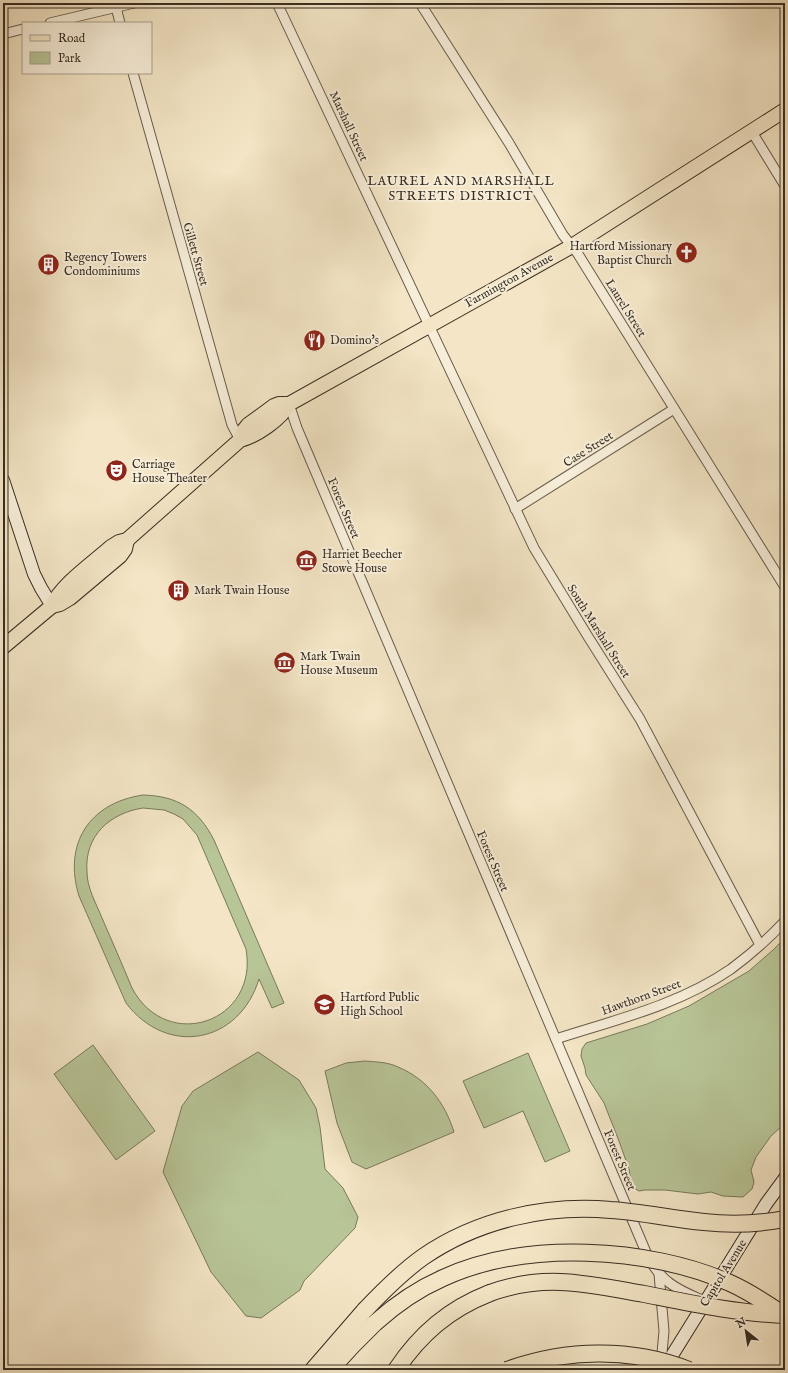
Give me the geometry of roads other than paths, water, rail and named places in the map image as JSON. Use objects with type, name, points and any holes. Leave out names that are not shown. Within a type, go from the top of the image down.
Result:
[{"type":"highway","points":[[330,1370],[353,1345],[386,1288],[405,1271],[442,1245],[481,1227],[519,1216],[586,1209],[615,1210],[719,1224],[785,1219]]},
{"type":"highway","points":[[313,1370],[370,1317],[393,1308],[417,1291],[459,1271],[504,1259],[541,1254],[605,1254],[671,1264],[702,1272],[740,1288],[785,1315]]},
{"type":"highway","points":[[396,1370],[413,1346],[442,1319],[461,1306],[490,1293],[531,1283],[564,1281],[616,1289],[726,1310],[785,1315]]},
{"type":"highway","points":[[507,1370],[552,1357],[590,1353],[646,1358],[689,1370]]},
{"type":"main road","name":"Farmington Avenue","points":[[3,647],[52,606],[60,604],[70,598],[120,556],[127,540],[240,440],[248,425],[274,406],[279,404],[289,404],[572,246],[785,110]]},
{"type":"main road","points":[[3,480],[34,574],[52,606]]},
{"type":"main road","name":"Capitol Avenue","points":[[662,1370],[766,1204],[785,1178]]},
{"type":"street","points":[[54,22],[116,5],[134,3]]},
{"type":"street","name":"Marshall Street","points":[[277,3],[430,324]]},
{"type":"street","name":"Laurel Street","points":[[420,3],[509,143],[563,235],[582,260],[785,587]]},
{"type":"street","points":[[116,5],[120,22]]},
{"type":"street","points":[[3,34],[22,29]]},
{"type":"street","name":"Gillett Street","points":[[133,74],[232,425],[240,440]]},
{"type":"street","points":[[752,132],[785,186]]},
{"type":"street","name":"South Marshall Street","points":[[430,324],[515,510],[534,548],[586,635],[640,719],[760,945]]},
{"type":"street","name":"Forest Street","points":[[289,404],[297,428],[648,1257],[658,1274],[670,1285],[706,1301]]},
{"type":"street","name":"Case Street","points":[[515,510],[674,409]]},
{"type":"street","name":"Hawthorn Street","points":[[556,1039],[638,1013],[679,997],[714,979],[730,969],[760,945],[785,921]]},
{"type":"street","points":[[658,1274],[664,1331],[662,1370]]},
{"type":"place","name":"Hartford Missionary Baptist Church","points":[[687,253]]},
{"type":"place","name":"Regency Towers Condominiums","points":[[48,264]]},
{"type":"place","name":"Domino's","points":[[315,340]]},
{"type":"place","name":"Carriage House Theater","points":[[116,471]]},
{"type":"place","name":"Harriet Beecher Stowe House","points":[[307,561]]},
{"type":"place","name":"Mark Twain House","points":[[178,590]]},
{"type":"place","name":"Mark Twain House Museum","points":[[284,663]]},
{"type":"place","name":"Hartford Public High School","points":[[325,1004]]},
{"type":"district","name":"LAUREL AND MARSHALL STREETS DISTRICT","points":[[461,188]]}]
